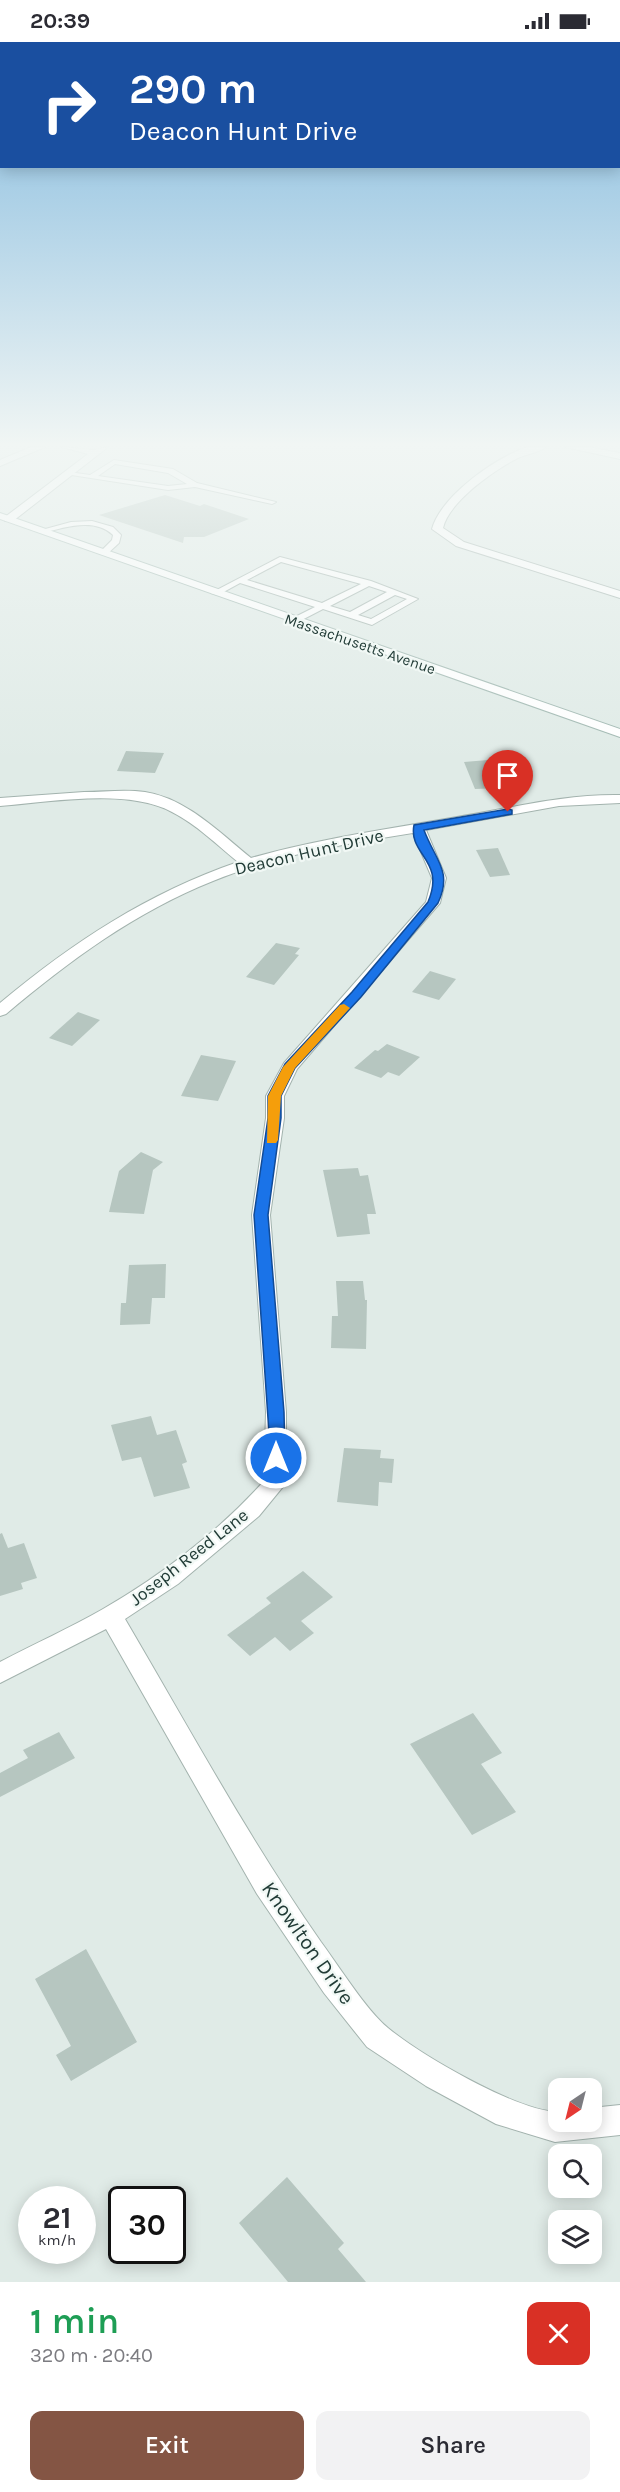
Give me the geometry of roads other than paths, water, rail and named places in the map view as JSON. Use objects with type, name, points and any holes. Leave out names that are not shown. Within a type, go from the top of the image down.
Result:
[{"type":"street","name":"Massachusetts Avenue","points":[[99,552],[620,733]]},
{"type":"street","points":[[484,552],[620,595]]},
{"type":"street","points":[[0,801],[84,796],[144,796],[176,808],[194,819],[249,864]]},
{"type":"street","name":"Deacon Hunt Drive","points":[[0,1011],[81,947],[140,910],[177,890],[249,864],[297,851],[556,803],[620,799]]},
{"type":"street","name":"Joseph Reed Lane","points":[[0,1673],[111,1616],[170,1577],[251,1510],[275,1483],[276,1412],[261,1215],[275,1096],[290,1067],[433,903],[440,886],[440,874],[427,853],[418,828]]},
{"type":"street","name":"Knowlton Drive","points":[[111,1616],[266,1885],[334,1983],[377,2037],[436,2076],[496,2109],[555,2127],[620,2120]]},
{"type":"lane","points":[[215,593],[239,580],[280,559],[414,599],[372,622],[239,580]]},
{"type":"lane","points":[[294,621],[368,584]]},
{"type":"lane","points":[[351,615],[394,592]]}]
